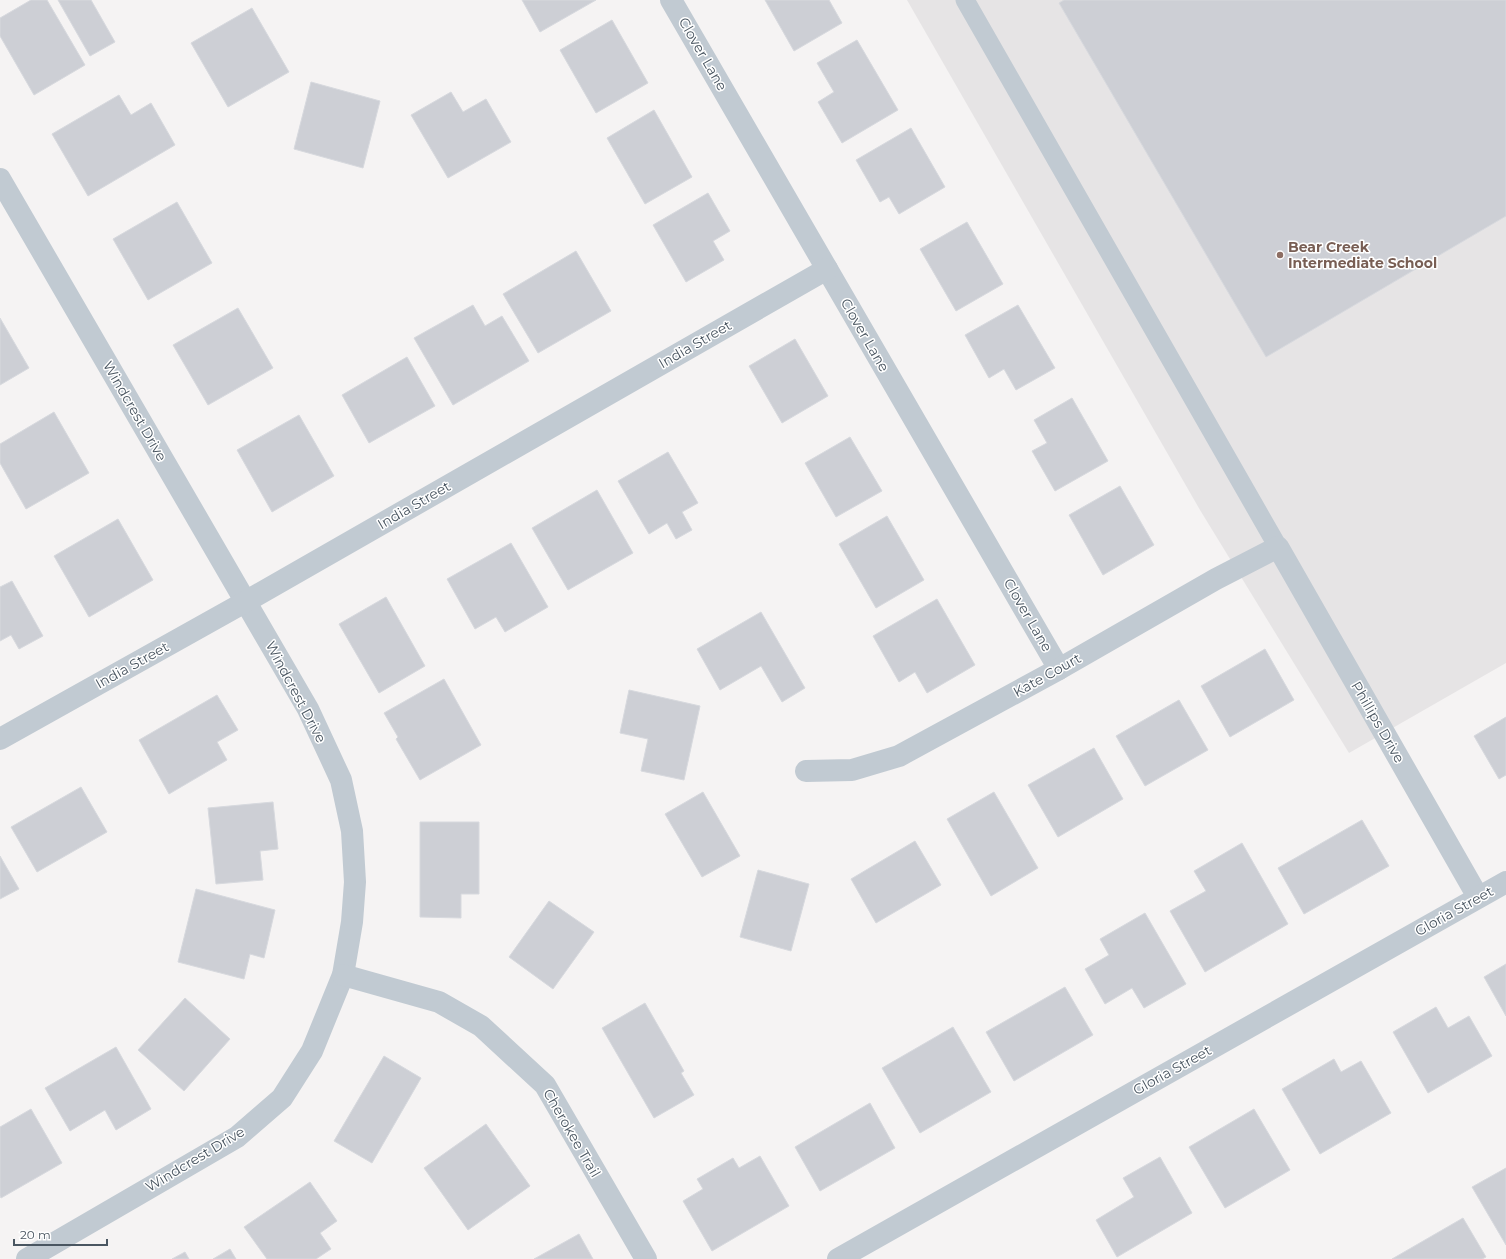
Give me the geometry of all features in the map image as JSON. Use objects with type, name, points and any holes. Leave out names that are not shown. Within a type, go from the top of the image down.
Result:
[{"type":"street","name":"Clover Lane","points":[[671,0],[1059,669]]},
{"type":"street","name":"Windcrest Drive","points":[[0,179],[308,709],[341,780],[352,831],[355,882],[352,922],[343,975],[312,1051],[282,1098],[237,1137],[27,1259]]},
{"type":"street","name":"India Street","points":[[0,740],[245,602],[827,269]]},
{"type":"street","name":"Kate Court","points":[[806,771],[852,770],[899,756],[1059,669],[1216,579],[1278,547]]},
{"type":"street","name":"Phillips Drive","points":[[1278,547],[1478,897]]},
{"type":"street","name":"Gloria Street","points":[[838,1259],[1506,882]]},
{"type":"street","name":"Cherokee Trail","points":[[343,975],[439,1002],[481,1026],[545,1085],[646,1259]]},
{"type":"lane","points":[[965,0],[1278,547]]},
{"type":"shaded area","name":"Bear Creek Intermediate School","points":[[907,0],[1506,0],[1506,663],[1349,753],[1200,510]]},
{"type":"building","points":[[31,0],[47,0],[85,65],[34,95],[0,36],[0,18]]},
{"type":"building","points":[[58,0],[91,0],[115,42],[90,56]]},
{"type":"building","points":[[522,0],[596,0],[540,32]]},
{"type":"building","points":[[765,0],[829,0],[842,23],[794,51]]},
{"type":"building","name":"Bear Creek Intermediate School","points":[[1064,0],[1506,0],[1506,216],[1266,357],[1059,3]]},
{"type":"building","points":[[252,8],[289,72],[228,107],[191,43]]},
{"type":"building","points":[[612,20],[648,83],[596,113],[560,50]]},
{"type":"building","points":[[857,40],[898,110],[842,143],[818,102],[834,92],[817,63]]},
{"type":"building","points":[[311,82],[380,101],[363,168],[294,149]]},
{"type":"building","points":[[451,92],[463,112],[486,99],[511,142],[448,178],[411,115]]},
{"type":"building","points":[[119,95],[131,115],[151,103],[175,145],[88,196],[52,134]]},
{"type":"building","points":[[654,110],[692,177],[645,204],[607,138]]},
{"type":"building","points":[[911,128],[945,187],[899,214],[889,197],[880,202],[856,160]]},
{"type":"building","points":[[708,193],[730,231],[713,241],[724,260],[686,282],[653,225]]},
{"type":"building","points":[[177,202],[212,263],[148,300],[113,239]]},
{"type":"building","points":[[967,222],[1003,284],[956,311],[920,249]]},
{"type":"building","points":[[576,251],[611,311],[538,353],[503,294]]},
{"type":"building","points":[[473,305],[485,326],[502,316],[529,361],[453,405],[414,338]]},
{"type":"building","points":[[1018,305],[1055,368],[1016,390],[1004,369],[989,378],[965,335]]},
{"type":"building","points":[[238,308],[273,368],[208,405],[173,345]]},
{"type":"building","points":[[0,318],[29,368],[0,385]]},
{"type":"building","points":[[795,339],[828,396],[782,423],[749,366]]},
{"type":"building","points":[[407,357],[435,406],[369,443],[342,395]]},
{"type":"building","points":[[1072,398],[1108,461],[1055,491],[1032,451],[1047,443],[1034,420]]},
{"type":"building","points":[[54,412],[89,473],[26,509],[0,463],[0,444]]},
{"type":"building","points":[[299,415],[334,476],[272,512],[237,450]]},
{"type":"building","points":[[850,437],[882,491],[836,517],[805,463]]},
{"type":"building","points":[[668,452],[698,503],[682,512],[692,530],[676,539],[667,523],[649,534],[618,481]]},
{"type":"building","points":[[1120,486],[1154,545],[1103,575],[1069,515]]},
{"type":"building","points":[[597,490],[633,553],[568,590],[532,528]]},
{"type":"building","points":[[887,516],[924,580],[876,608],[839,544]]},
{"type":"building","points":[[118,519],[153,580],[89,617],[54,556]]},
{"type":"building","points":[[511,543],[548,607],[505,632],[496,617],[475,629],[447,579]]},
{"type":"building","points":[[12,581],[43,636],[19,649],[11,635],[0,641],[0,587]]},
{"type":"building","points":[[386,597],[425,666],[379,693],[339,624]]},
{"type":"building","points":[[937,599],[975,665],[927,693],[915,672],[899,682],[873,636]]},
{"type":"building","points":[[761,612],[805,688],[782,702],[761,666],[720,690],[697,649]]},
{"type":"building","points":[[1265,649],[1294,700],[1230,737],[1201,686]]},
{"type":"building","points":[[444,679],[481,745],[420,780],[396,739],[398,737],[384,713]]},
{"type":"building","points":[[629,690],[700,706],[684,780],[641,771],[648,739],[620,733]]},
{"type":"building","points":[[217,695],[238,730],[217,742],[227,760],[169,794],[139,740]]},
{"type":"building","points":[[1179,700],[1208,750],[1145,786],[1116,736]]},
{"type":"building","points":[[1506,717],[1506,775],[1499,779],[1474,736]]},
{"type":"building","points":[[1094,748],[1123,799],[1058,837],[1028,785]]},
{"type":"building","points":[[81,787],[107,832],[37,872],[11,827]]},
{"type":"building","points":[[703,792],[740,856],[702,877],[665,814]]},
{"type":"building","points":[[994,792],[1038,868],[991,896],[947,819]]},
{"type":"building","points":[[273,802],[278,849],[260,851],[263,880],[216,884],[208,808]]},
{"type":"building","points":[[1362,820],[1389,866],[1304,914],[1278,868]]},
{"type":"building","points":[[420,822],[479,822],[479,894],[461,894],[461,918],[420,917]]},
{"type":"building","points":[[915,841],[941,885],[876,923],[851,879]]},
{"type":"building","points":[[1242,843],[1288,924],[1205,972],[1170,911],[1206,891],[1194,871]]},
{"type":"building","points":[[0,856],[19,889],[0,899]]},
{"type":"building","points":[[758,870],[809,884],[791,951],[740,937]]},
{"type":"building","points":[[196,889],[275,910],[264,958],[250,954],[244,979],[178,962]]},
{"type":"building","points":[[549,901],[594,932],[553,989],[509,957]]},
{"type":"building","points":[[1145,913],[1186,984],[1144,1008],[1132,988],[1105,1004],[1085,969],[1109,955],[1100,939]]},
{"type":"building","points":[[1506,964],[1506,1016],[1484,977]]},
{"type":"building","points":[[1065,987],[1093,1035],[1014,1081],[986,1032]]},
{"type":"building","points":[[185,998],[230,1039],[184,1091],[138,1050]]},
{"type":"building","points":[[645,1003],[684,1071],[681,1073],[694,1095],[654,1118],[602,1028]]},
{"type":"building","points":[[1436,1007],[1448,1028],[1469,1016],[1492,1056],[1428,1093],[1393,1032]]},
{"type":"building","points":[[953,1027],[991,1092],[920,1133],[882,1068]]},
{"type":"building","points":[[116,1047],[151,1109],[116,1130],[105,1110],[70,1131],[45,1088]]},
{"type":"building","points":[[384,1056],[421,1078],[372,1163],[334,1141]]},
{"type":"building","points":[[1334,1059],[1341,1072],[1361,1061],[1391,1113],[1320,1154],[1282,1089]]},
{"type":"building","points":[[870,1103],[895,1148],[820,1191],[795,1147]]},
{"type":"building","points":[[31,1109],[62,1163],[1,1198],[0,1127]]},
{"type":"building","points":[[1254,1109],[1290,1170],[1225,1208],[1189,1147]]},
{"type":"building","points":[[486,1124],[530,1186],[468,1230],[424,1168]]},
{"type":"building","points":[[760,1156],[789,1206],[712,1251],[683,1201],[703,1189],[697,1179],[733,1158],[739,1168]]},
{"type":"building","points":[[1160,1157],[1192,1213],[1117,1257],[1096,1220],[1134,1197],[1123,1178]]},
{"type":"building","points":[[1506,1168],[1506,1245],[1472,1187]]},
{"type":"building","points":[[310,1182],[337,1221],[320,1233],[331,1249],[316,1259],[267,1259],[244,1227]]},
{"type":"building","points":[[1463,1218],[1486,1257],[1482,1259],[1392,1259]]},
{"type":"building","points":[[579,1234],[593,1259],[534,1259]]},
{"type":"building","points":[[230,1249],[236,1259],[213,1259]]},
{"type":"building","points":[[185,1252],[189,1259],[172,1259]]},
{"type":"place","name":"Bear Creek Intermediate School","points":[[1280,255]]}]
